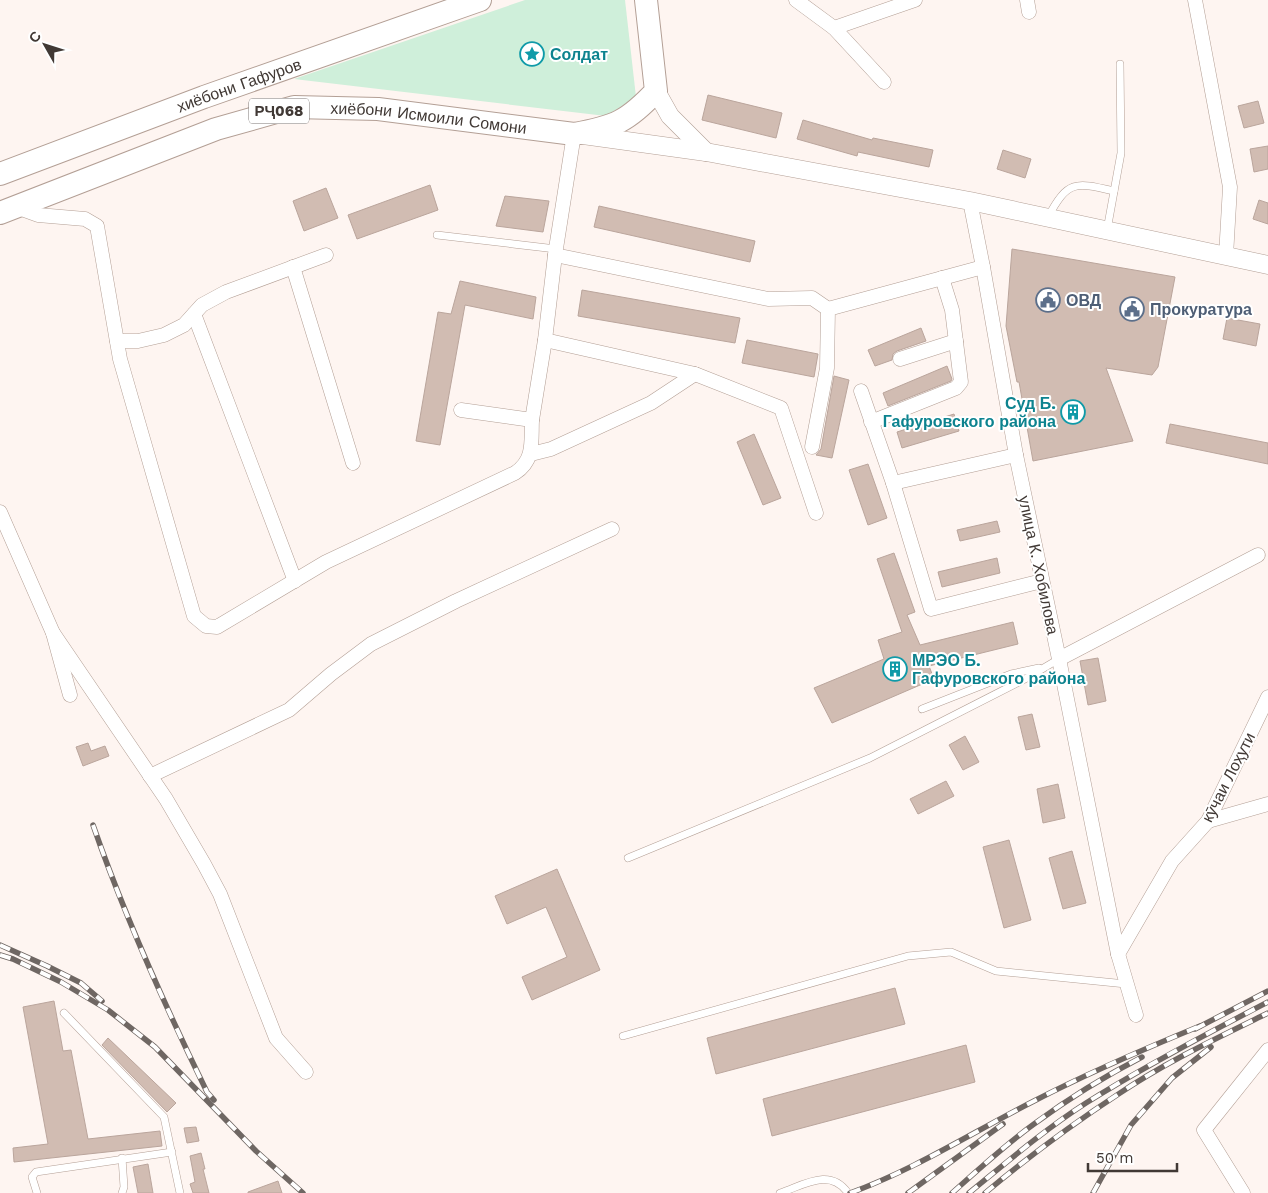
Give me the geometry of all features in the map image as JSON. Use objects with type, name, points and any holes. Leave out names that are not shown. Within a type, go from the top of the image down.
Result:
[{"type":"highway","name":"хиёбони Гафуров","points":[[0,174],[204,96],[480,0]]},
{"type":"highway","points":[[646,0],[656,91]]},
{"type":"highway","name":"РҶ068","points":[[574,134],[615,125],[637,111],[656,91]]},
{"type":"highway","name":"хиёбони Исмоили Сомони","points":[[8,210],[216,129],[294,107],[378,109],[574,134]]},
{"type":"street","points":[[796,0],[834,28],[884,82]]},
{"type":"street","points":[[834,28],[915,0]]},
{"type":"street","points":[[1195,0],[1230,187],[1226,256]]},
{"type":"street","points":[[656,91],[670,116],[706,152]]},
{"type":"street","points":[[8,210],[85,219],[98,226],[120,359],[194,616],[206,626],[217,627],[326,562],[524,468],[531,454],[532,420],[545,340],[555,252],[574,134],[706,152],[970,201],[1268,265]]},
{"type":"street","name":"улица К. Хобилова","points":[[970,201],[1016,455],[1118,954],[1136,1014]]},
{"type":"street","points":[[555,252],[768,299],[812,298],[828,308],[983,267]]},
{"type":"street","points":[[117,341],[138,341],[164,335],[184,325],[202,305],[226,292],[326,255]]},
{"type":"street","points":[[293,268],[353,463]]},
{"type":"street","points":[[871,422],[956,388],[960,382],[961,375],[952,310],[942,278]]},
{"type":"street","points":[[812,447],[827,368],[828,308]]},
{"type":"street","points":[[194,314],[295,580]]},
{"type":"street","points":[[545,340],[695,374],[781,408],[816,512]]},
{"type":"street","points":[[900,359],[956,341]]},
{"type":"street","points":[[531,454],[552,450],[652,403],[695,374]]},
{"type":"street","points":[[861,391],[893,483],[931,609],[1042,581]]},
{"type":"street","points":[[461,410],[532,420]]},
{"type":"street","points":[[893,483],[1016,455]]},
{"type":"street","points":[[0,512],[53,633],[70,695]]},
{"type":"street","points":[[150,776],[289,710],[331,674],[371,644],[465,597],[612,529]]},
{"type":"street","points":[[1059,659],[1258,555]]},
{"type":"street","points":[[53,633],[150,776],[200,855],[220,894],[276,1038],[306,1072]]},
{"type":"street","name":"кӯчаи Лоҳути","points":[[1118,954],[1172,862],[1208,821],[1268,697]]},
{"type":"street","points":[[1208,821],[1268,804]]},
{"type":"street","points":[[1243,1193],[1204,1130],[1268,1050]]},
{"type":"lane","points":[[1107,230],[1121,153],[1120,64]]},
{"type":"lane","points":[[1047,218],[1058,198],[1068,188],[1083,184],[1114,191]]},
{"type":"lane","points":[[437,235],[555,252]]},
{"type":"lane","points":[[628,858],[870,758],[1026,679],[1059,659]]},
{"type":"lane","points":[[922,709],[1011,674],[1042,668]]},
{"type":"lane","points":[[623,1036],[908,956],[951,952],[996,971],[1126,984]]},
{"type":"lane","points":[[64,1013],[164,1118],[180,1193]]},
{"type":"lane","points":[[37,1193],[32,1177],[36,1172],[172,1152]]},
{"type":"lane","points":[[122,1158],[124,1187],[122,1193]]},
{"type":"lane","points":[[780,1193],[821,1179],[834,1180],[842,1184],[848,1193]]},
{"type":"green space","points":[[525,0],[625,0],[636,97],[606,116],[294,79]]},
{"type":"building","points":[[708,95],[782,113],[776,138],[702,120]]},
{"type":"building","points":[[1258,101],[1264,123],[1244,128],[1238,106]]},
{"type":"building","points":[[803,120],[872,140],[873,138],[933,150],[929,167],[858,152],[857,156],[797,139]]},
{"type":"building","points":[[1268,146],[1268,169],[1254,172],[1250,149]]},
{"type":"building","points":[[1003,150],[1031,159],[1025,178],[997,169]]},
{"type":"building","points":[[430,185],[438,210],[357,239],[348,215]]},
{"type":"building","points":[[326,188],[338,218],[304,231],[293,201]]},
{"type":"building","points":[[505,196],[549,201],[543,232],[496,226]]},
{"type":"building","points":[[1259,200],[1268,203],[1268,224],[1253,219]]},
{"type":"building","points":[[599,206],[755,241],[750,262],[594,227]]},
{"type":"building","points":[[1012,249],[1175,277],[1158,367],[1152,375],[1106,368],[1133,441],[1033,461],[1019,382],[1017,382],[1006,326]]},
{"type":"building","points":[[460,281],[536,297],[533,319],[465,305],[440,445],[416,441],[438,312],[451,314]]},
{"type":"building","points":[[582,290],[740,318],[735,343],[578,316]]},
{"type":"building","points":[[1227,318],[1260,324],[1256,346],[1223,339]]},
{"type":"building","points":[[921,328],[926,341],[897,351],[893,354],[892,360],[875,366],[868,350]]},
{"type":"building","points":[[747,340],[818,354],[814,377],[742,363]]},
{"type":"building","points":[[947,366],[951,381],[888,406],[883,393]]},
{"type":"building","points":[[834,376],[849,380],[832,458],[816,455],[821,449]]},
{"type":"building","points":[[954,414],[959,431],[902,448],[897,432]]},
{"type":"building","points":[[1170,424],[1268,443],[1268,464],[1166,443]]},
{"type":"building","points":[[754,434],[781,498],[763,505],[737,442]]},
{"type":"building","points":[[868,464],[887,518],[868,525],[849,470]]},
{"type":"building","points":[[997,521],[1000,532],[960,541],[957,530]]},
{"type":"building","points":[[894,553],[915,612],[907,615],[920,645],[1013,622],[1018,644],[929,666],[934,679],[832,723],[814,688],[884,659],[878,640],[902,632],[877,559]]},
{"type":"building","points":[[997,558],[1000,573],[942,587],[938,572]]},
{"type":"building","points":[[1098,658],[1106,701],[1088,705],[1080,661]]},
{"type":"building","points":[[1032,714],[1040,747],[1026,750],[1018,717]]},
{"type":"building","points":[[965,736],[979,762],[963,770],[949,745]]},
{"type":"building","points":[[88,743],[91,751],[105,746],[109,756],[83,766],[76,747]]},
{"type":"building","points":[[946,781],[954,796],[918,814],[910,799]]},
{"type":"building","points":[[1058,784],[1065,818],[1043,823],[1037,789]]},
{"type":"building","points":[[1009,840],[1031,920],[1004,928],[983,847]]},
{"type":"building","points":[[1072,851],[1086,903],[1063,909],[1049,858]]},
{"type":"building","points":[[557,869],[600,970],[532,1000],[522,977],[567,957],[546,907],[507,924],[495,896]]},
{"type":"building","points":[[895,988],[905,1024],[716,1074],[707,1038]]},
{"type":"building","points":[[54,1001],[63,1051],[71,1050],[88,1139],[160,1131],[162,1146],[14,1162],[13,1148],[48,1144],[23,1007]]},
{"type":"building","points":[[108,1038],[176,1103],[167,1112],[102,1045]]},
{"type":"building","points":[[966,1045],[975,1082],[772,1136],[763,1099]]},
{"type":"building","points":[[196,1127],[199,1141],[187,1143],[184,1128]]},
{"type":"building","points":[[201,1153],[209,1193],[193,1193],[190,1184],[195,1182],[190,1156]]},
{"type":"building","points":[[148,1164],[153,1193],[138,1193],[133,1167]]},
{"type":"building","points":[[278,1181],[282,1193],[248,1193],[248,1192]]},
{"type":"railway","points":[[93,825],[118,893],[146,960],[207,1092],[214,1100]]},
{"type":"railway","points":[[0,945],[81,983],[102,1001]]},
{"type":"railway","points":[[0,955],[13,959],[61,982],[108,1010],[155,1047],[256,1151],[303,1193]]},
{"type":"railway","points":[[1195,1029],[1268,991]]},
{"type":"railway","points":[[969,1193],[1070,1113],[1153,1063],[1268,1002]]},
{"type":"railway","points":[[985,1193],[1066,1130],[1135,1083],[1191,1051],[1268,1013]]},
{"type":"railway","points":[[850,1193],[920,1162],[1075,1081],[1137,1052],[1200,1026]]},
{"type":"railway","points":[[1093,1193],[1131,1125],[1172,1078],[1211,1047]]},
{"type":"railway","points":[[952,1193],[1023,1132],[1073,1097],[1142,1057]]},
{"type":"railway","points":[[908,1193],[1003,1124]]},
{"type":"place","name":"Солдат","points":[[532,54]]},
{"type":"place","name":"ОВД","points":[[1048,300]]},
{"type":"place","name":"Прокуратура","points":[[1132,309]]},
{"type":"place","name":"Суд Б. Гафуровского района","points":[[1073,412]]},
{"type":"place","name":"МРЭО Б. Гафуровского района","points":[[895,669]]}]
